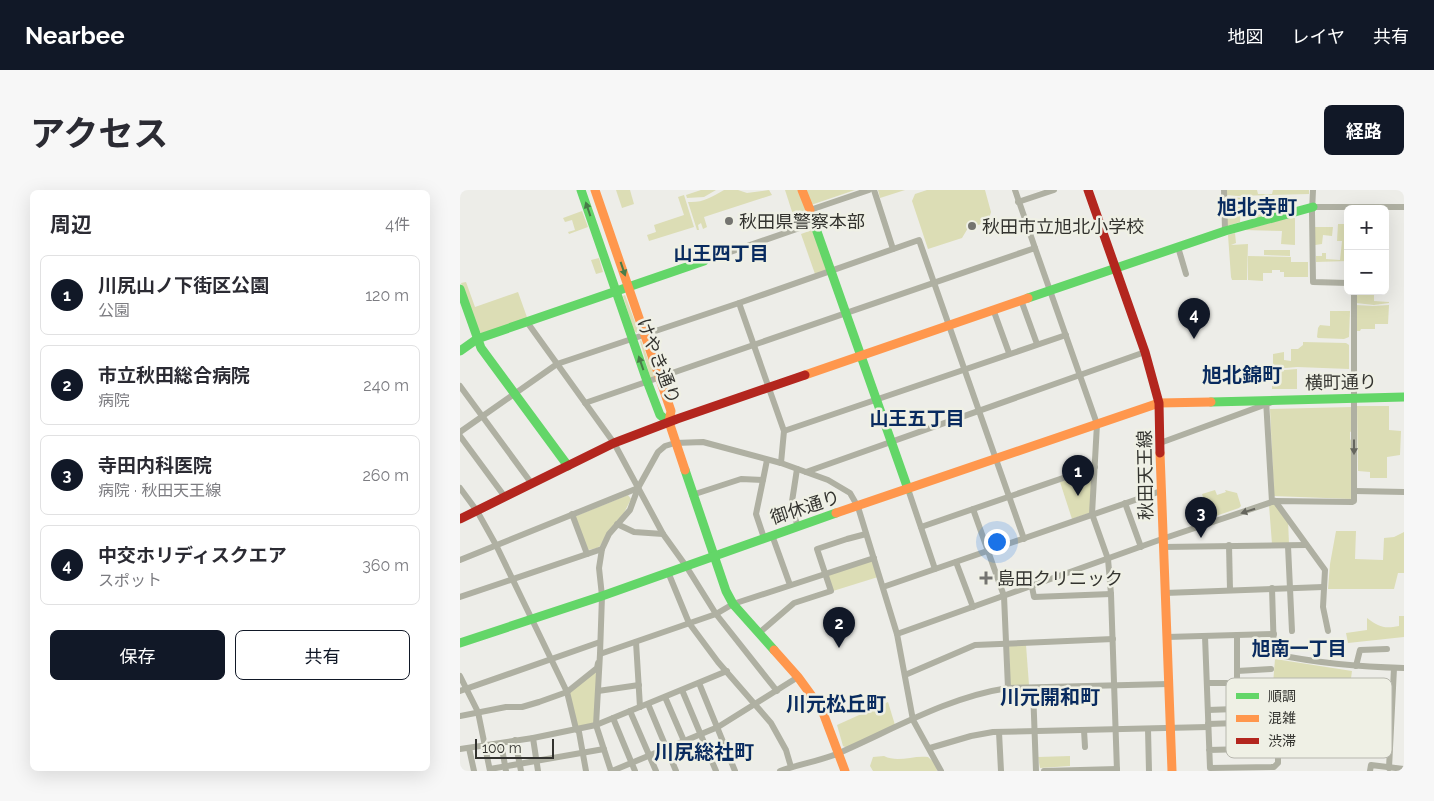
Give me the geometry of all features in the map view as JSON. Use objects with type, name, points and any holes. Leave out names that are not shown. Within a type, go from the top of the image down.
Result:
[{"type":"street","name":"けやき通り","points":[[582,190],[647,381],[660,415],[669,422],[671,411],[595,190]]},
{"type":"street","points":[[802,190],[935,569]]},
{"type":"street","points":[[810,210],[869,190]]},
{"type":"street","points":[[874,190],[894,249]]},
{"type":"street","points":[[1015,190],[1096,424],[1092,514],[1108,559],[1111,594],[1117,770],[1044,771]]},
{"type":"street","points":[[1018,202],[1054,190]]},
{"type":"street","name":"秋田天王線","points":[[1088,190],[1145,352],[1159,402],[1172,771]]},
{"type":"street","points":[[1224,190],[1225,231]]},
{"type":"street","points":[[1313,190],[1313,282],[1344,283]]},
{"type":"street","points":[[460,519],[614,442],[768,387],[1225,231],[1313,207],[1344,208]]},
{"type":"street","points":[[1389,207],[1404,207]]},
{"type":"street","points":[[460,351],[477,339],[814,223]]},
{"type":"street","points":[[460,432],[557,364],[633,340],[919,240],[1024,538]]},
{"type":"street","points":[[1178,247],[1186,274]]},
{"type":"street","points":[[585,403],[1035,248]]},
{"type":"street","points":[[460,290],[481,348],[568,466]]},
{"type":"street","points":[[897,634],[1141,547],[1163,543],[1274,502],[1354,501],[1354,295]]},
{"type":"street","points":[[1021,300],[1037,344]]},
{"type":"street","points":[[739,303],[784,430],[781,463]]},
{"type":"street","points":[[993,309],[1009,354]]},
{"type":"street","points":[[527,322],[614,442],[663,534],[686,566],[716,614],[777,691]]},
{"type":"street","points":[[784,430],[1066,335]]},
{"type":"street","points":[[806,472],[1145,352]]},
{"type":"street","points":[[461,389],[483,415],[532,484]]},
{"type":"street","name":"横町通り","points":[[1159,402],[1266,402],[1278,399],[1404,397]]},
{"type":"street","name":"御休通り","points":[[460,643],[602,596],[798,526],[858,507],[1159,402]]},
{"type":"street","points":[[1160,443],[1266,402],[1274,502],[1325,570],[1323,607],[1328,631]]},
{"type":"street","points":[[669,422],[712,556],[733,604],[798,677],[822,710],[845,771]]},
{"type":"street","points":[[460,436],[505,497]]},
{"type":"street","points":[[798,677],[718,727],[612,771],[596,725],[602,596],[599,568],[602,549],[609,534],[630,510],[638,488],[658,452],[665,446],[675,443],[703,442],[781,463],[828,480],[850,493],[858,507],[897,634],[913,720],[941,771]]},
{"type":"street","points":[[767,460],[756,514],[790,585]]},
{"type":"street","points":[[921,527],[1095,467]]},
{"type":"street","points":[[797,469],[791,508],[798,526]]},
{"type":"street","points":[[692,495],[741,479],[763,480]]},
{"type":"street","points":[[460,488],[477,511],[496,545],[567,692],[576,729],[579,732],[586,771]]},
{"type":"street","points":[[460,560],[638,488]]},
{"type":"street","points":[[883,586],[1161,490]]},
{"type":"street","points":[[1354,491],[1404,492]]},
{"type":"street","points":[[1125,503],[1141,547]]},
{"type":"street","points":[[973,509],[1004,596],[1008,688]]},
{"type":"street","points":[[572,514],[587,554]]},
{"type":"street","points":[[617,524],[634,532],[663,534]]},
{"type":"street","points":[[758,633],[794,603],[831,591],[817,549],[866,534]]},
{"type":"street","points":[[1163,543],[1306,545]]},
{"type":"street","points":[[1229,545],[1230,590]]},
{"type":"street","points":[[1288,546],[1292,631]]},
{"type":"street","points":[[460,597],[602,549]]},
{"type":"street","points":[[600,654],[716,614],[733,604],[874,558]]},
{"type":"street","points":[[956,562],[972,607]]},
{"type":"street","points":[[668,572],[689,623],[718,662],[755,704],[778,734],[786,750],[791,767]]},
{"type":"street","points":[[1032,587],[1034,597],[1111,594]]},
{"type":"street","points":[[1165,593],[1323,587]]},
{"type":"street","points":[[1272,588],[1274,654],[1316,662],[1404,668]]},
{"type":"street","points":[[1167,637],[1274,634]]},
{"type":"street","points":[[1236,635],[1237,678]]},
{"type":"street","points":[[1205,636],[1210,768],[1245,770],[1274,767],[1278,763],[1278,758]]},
{"type":"street","points":[[905,675],[975,645],[1113,639]]},
{"type":"street","points":[[463,690],[600,642]]},
{"type":"street","points":[[636,642],[640,707]]},
{"type":"street","points":[[1356,666],[1360,650],[1387,649]]},
{"type":"street","points":[[460,716],[506,707],[522,707],[567,692],[597,668],[600,654]]},
{"type":"street","points":[[1392,708],[1394,668]]},
{"type":"street","points":[[1237,671],[1271,669]]},
{"type":"street","points":[[460,750],[596,725],[727,671]]},
{"type":"street","points":[[460,676],[463,690],[478,712],[490,770],[536,760],[604,749]]},
{"type":"street","points":[[699,683],[735,771]]},
{"type":"street","points":[[1207,683],[1226,683]]},
{"type":"street","points":[[780,771],[791,767],[803,768],[983,692],[1008,688],[1168,684]]},
{"type":"street","points":[[598,691],[639,686]]},
{"type":"street","points":[[1032,688],[1036,771]]},
{"type":"street","points":[[682,690],[716,771]]},
{"type":"street","points":[[665,697],[684,741]]},
{"type":"street","points":[[648,704],[676,771]]},
{"type":"street","points":[[1208,710],[1226,709]]},
{"type":"street","points":[[630,711],[656,771]]},
{"type":"street","points":[[613,718],[635,771]]},
{"type":"street","points":[[930,748],[971,736],[999,732],[1148,729],[1226,724]]},
{"type":"street","points":[[1148,729],[1149,771]]},
{"type":"street","points":[[1084,730],[1085,747]]},
{"type":"street","points":[[999,732],[1001,771]]},
{"type":"street","points":[[533,738],[538,771]]},
{"type":"street","points":[[515,740],[521,771]]},
{"type":"street","points":[[501,743],[506,768]]},
{"type":"street","points":[[469,748],[474,771]]},
{"type":"street","points":[[1209,750],[1226,750]]},
{"type":"street","points":[[1389,768],[1390,758]]},
{"type":"street","points":[[1370,771],[1371,765],[1404,769]]},
{"type":"green space","points":[[616,190],[630,190],[634,204],[622,208]]},
{"type":"green space","points":[[701,190],[716,190],[704,197],[687,198],[686,195]]},
{"type":"green space","points":[[724,190],[738,190],[747,193],[769,190],[772,195],[704,217],[707,227],[703,229],[701,223],[698,225],[699,230],[697,230],[688,202],[703,200]]},
{"type":"green space","points":[[785,190],[801,190],[811,219],[796,224]]},
{"type":"green space","points":[[806,190],[855,190],[811,205]]},
{"type":"green space","points":[[878,190],[905,190],[880,198]]},
{"type":"green space","points":[[927,190],[985,190],[991,212],[988,222],[968,228],[962,238],[928,249],[912,201],[915,194]]},
{"type":"green space","points":[[1227,190],[1257,190],[1258,194],[1272,194],[1273,190],[1309,190],[1309,194],[1238,196],[1226,195]]},
{"type":"green space","points":[[684,195],[694,227],[649,241],[647,235],[656,232],[654,225],[684,215],[678,197]]},
{"type":"green space","points":[[1226,197],[1245,198],[1244,208],[1241,209],[1240,222],[1227,226]]},
{"type":"green space","points":[[1263,197],[1290,197],[1290,206],[1268,206]]},
{"type":"green space","points":[[1290,208],[1255,219],[1254,215],[1264,214],[1265,210]]},
{"type":"green space","points":[[582,211],[588,227],[569,234],[568,232],[575,230],[572,220],[565,222],[563,218]]},
{"type":"green space","points":[[1291,217],[1295,218],[1295,245],[1281,244],[1282,231],[1244,230]]},
{"type":"green space","points":[[1338,224],[1344,224],[1344,261],[1316,262],[1316,256],[1322,256],[1322,253],[1326,253],[1326,259],[1340,260],[1342,241],[1337,241]]},
{"type":"green space","points":[[1314,227],[1333,227],[1332,236],[1323,235],[1322,244],[1315,245]]},
{"type":"green space","points":[[815,229],[829,270],[815,274],[801,234]]},
{"type":"green space","points":[[1235,233],[1236,243],[1231,245],[1248,244],[1247,280],[1232,280],[1231,277],[1228,235]]},
{"type":"green space","points":[[1264,250],[1290,250],[1290,256],[1264,255]]},
{"type":"green space","points":[[1248,256],[1291,257],[1291,262],[1308,262],[1308,277],[1284,277],[1284,272],[1272,270],[1272,273],[1263,273],[1263,281],[1248,280]]},
{"type":"green space","points":[[599,258],[603,272],[596,274],[591,260]]},
{"type":"green space","points":[[466,282],[475,307],[518,292],[528,320],[487,333],[481,333],[478,330],[461,283]]},
{"type":"green space","points":[[625,295],[638,330],[637,333],[634,331],[623,296]]},
{"type":"green space","points":[[1374,295],[1374,301],[1389,303],[1374,305],[1356,303],[1356,296]]},
{"type":"green space","points":[[1356,305],[1389,305],[1388,324],[1375,324],[1375,329],[1361,329],[1357,331]]},
{"type":"green space","points":[[1330,311],[1350,311],[1349,337],[1344,339],[1317,337],[1320,325],[1330,326]]},
{"type":"green space","points":[[641,340],[654,376],[653,378],[650,377]]},
{"type":"green space","points":[[1303,342],[1346,343],[1349,345],[1349,369],[1297,367],[1273,369],[1273,354],[1284,352],[1284,360],[1291,361],[1291,349],[1298,349],[1303,345]]},
{"type":"green space","points":[[1297,369],[1297,389],[1272,389],[1272,371]]},
{"type":"green space","points":[[1357,406],[1389,406],[1389,430],[1401,431],[1400,455],[1387,457],[1387,478],[1370,478],[1370,472],[1358,471]]},
{"type":"green space","points":[[1352,407],[1352,431],[1350,432],[1352,442],[1351,499],[1274,496],[1270,409]]},
{"type":"green space","points":[[1088,472],[1092,473],[1089,513],[1072,519],[1060,482]]},
{"type":"green space","points":[[1215,490],[1217,495],[1226,492],[1225,490],[1237,493],[1241,506],[1210,518],[1202,494]]},
{"type":"green space","points":[[628,495],[631,499],[624,513],[607,533],[600,546],[588,550],[576,516]]},
{"type":"green space","points":[[1276,503],[1288,520],[1289,544],[1272,544],[1269,505]]},
{"type":"green space","points":[[1336,531],[1356,531],[1355,559],[1383,560],[1384,538],[1394,537],[1404,532],[1404,573],[1398,573],[1394,589],[1328,589]]},
{"type":"green space","points":[[872,560],[878,577],[833,591],[828,575]]},
{"type":"green space","points":[[1399,616],[1404,616],[1404,637],[1348,643],[1346,633],[1367,630],[1367,618],[1378,625],[1389,627],[1399,626]]},
{"type":"green space","points":[[1009,645],[1026,645],[1029,685],[1010,685]]},
{"type":"green space","points":[[1275,659],[1352,671],[1351,678],[1273,678]]},
{"type":"green space","points":[[597,668],[596,725],[576,729],[567,692]]},
{"type":"green space","points":[[888,702],[895,725],[847,748],[843,746],[837,725]]},
{"type":"green space","points":[[884,756],[895,759],[928,757],[936,764],[937,771],[873,771],[870,766],[873,757]]},
{"type":"green space","points":[[1070,756],[1070,766],[1040,768],[1038,757]]},
{"type":"traffic: fast","points":[[581,190],[647,381],[660,415],[669,422]]},
{"type":"traffic: fast","points":[[1028,298],[1225,231],[1313,207]]},
{"type":"traffic: fast","points":[[814,223],[908,489]]},
{"type":"traffic: fast","points":[[460,351],[477,339],[704,261]]},
{"type":"traffic: fast","points":[[460,289],[481,348],[568,466]]},
{"type":"traffic: fast","points":[[1211,402],[1404,397]]},
{"type":"traffic: fast","points":[[685,470],[726,591],[733,604],[774,650]]},
{"type":"traffic: fast","points":[[460,643],[602,596],[836,513]]},
{"type":"traffic: slow","points":[[595,190],[671,411],[669,422],[685,470]]},
{"type":"traffic: slow","points":[[802,190],[810,210]]},
{"type":"traffic: slow","points":[[805,375],[1028,298]]},
{"type":"traffic: slow","points":[[836,513],[1159,403],[1211,402]]},
{"type":"traffic: slow","points":[[1160,453],[1172,771]]},
{"type":"traffic: slow","points":[[774,650],[798,677],[822,710],[845,771]]},
{"type":"traffic: jam","points":[[1088,190],[1145,352],[1159,403],[1160,453]]},
{"type":"traffic: jam","points":[[460,519],[614,443],[805,375]]},
{"type":"place","name":"秋田県警察本部","points":[[729,221]]},
{"type":"place","name":"秋田市立旭北小学校","points":[[972,226]]},
{"type":"place","name":"中交ホリディスクエア","points":[[1194,339]]},
{"type":"place","name":"川尻山ノ下街区公園","points":[[1078,496]]},
{"type":"place","name":"寺田内科医院","points":[[1201,538]]},
{"type":"place","name":"島田クリニック","points":[[986,578]]},
{"type":"place","name":"市立秋田総合病院","points":[[839,648]]},
{"type":"district","name":"旭北寺町","points":[[1257,207]]},
{"type":"district","name":"山王四丁目","points":[[721,253]]},
{"type":"district","name":"旭北錦町","points":[[1242,375]]},
{"type":"district","name":"山王五丁目","points":[[917,418]]},
{"type":"district","name":"旭南一丁目","points":[[1299,648]]},
{"type":"district","name":"川元開和町","points":[[1050,697]]},
{"type":"district","name":"川元松丘町","points":[[836,704]]},
{"type":"district","name":"川尻総社町","points":[[704,752]]}]
